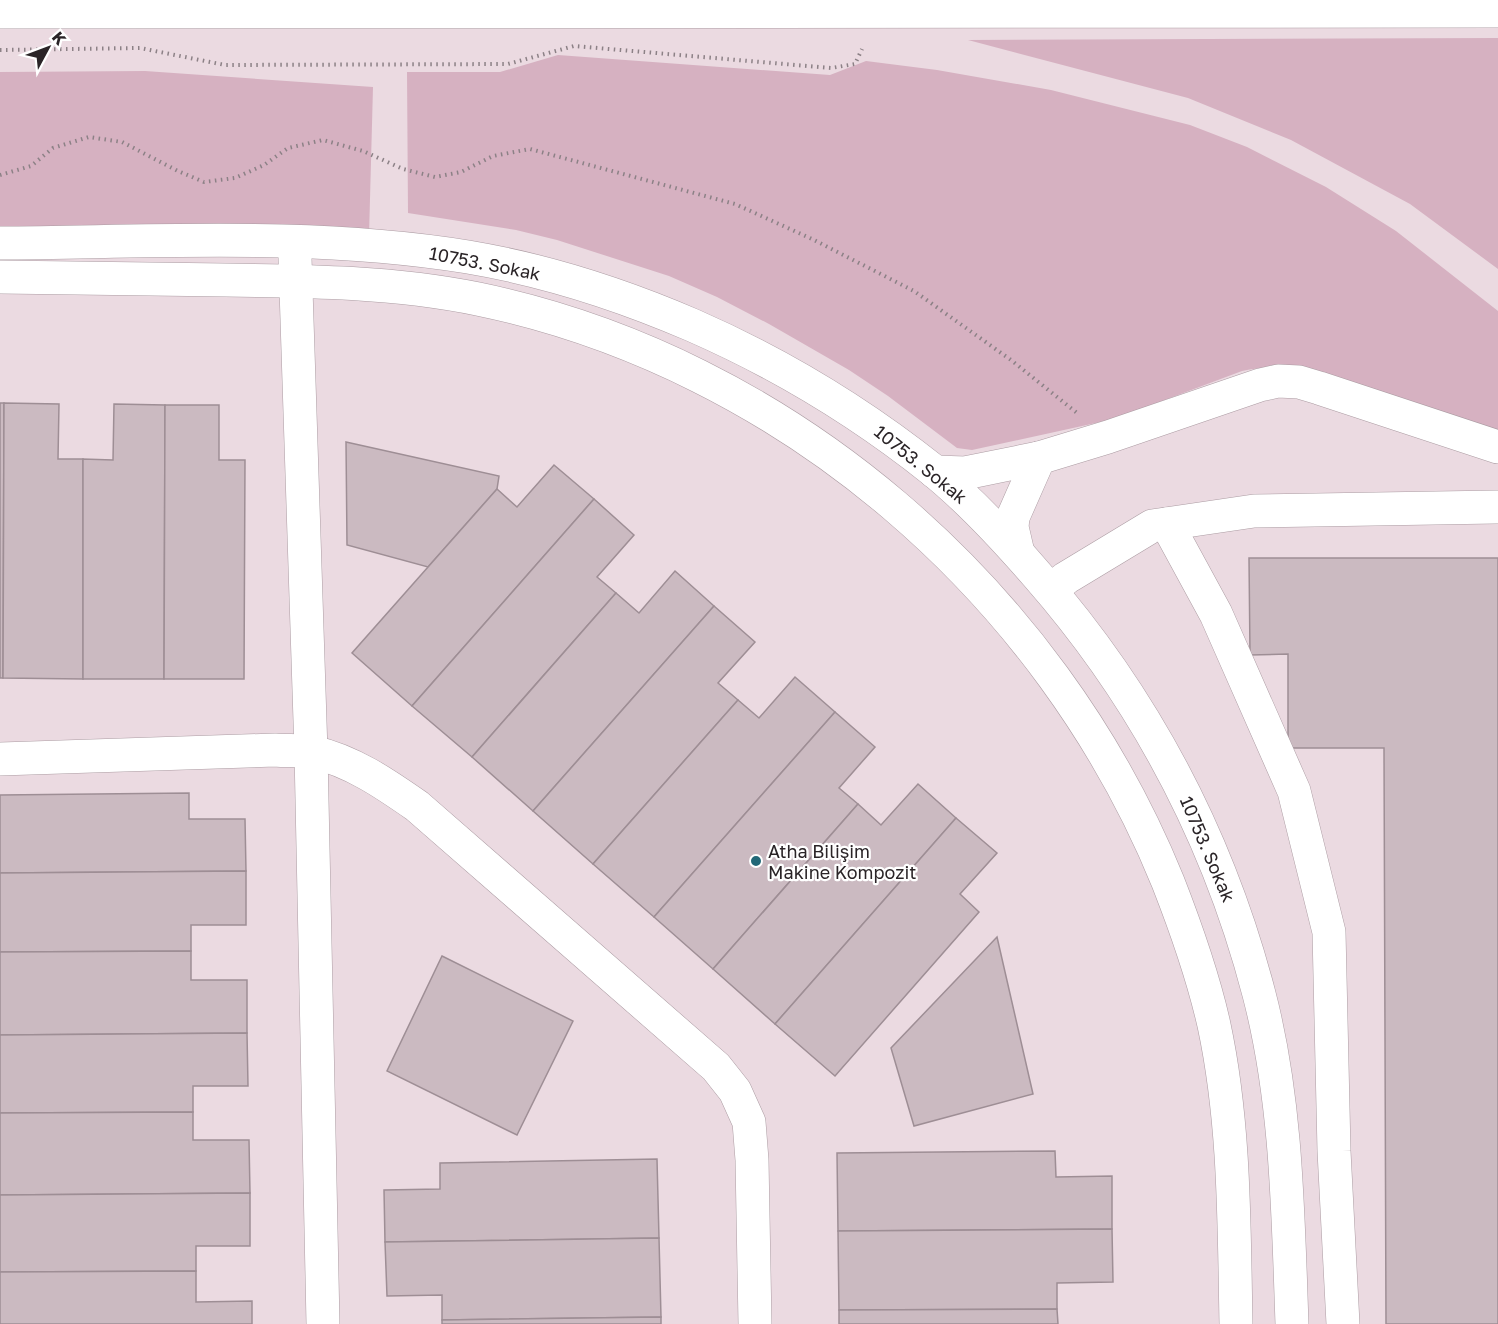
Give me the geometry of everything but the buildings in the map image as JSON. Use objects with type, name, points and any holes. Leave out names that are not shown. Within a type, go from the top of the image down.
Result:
[{"type":"main road","points":[[0,12],[1498,11]]},
{"type":"main road","points":[[294,241],[311,752],[322,1324]]},
{"type":"main road","name":"10753. Sokak","points":[[0,243],[294,241],[388,246],[470,258],[571,281],[619,296],[720,338],[766,360],[859,416],[935,472],[980,512],[1018,553],[1051,590],[1107,663],[1170,764],[1194,812],[1233,906],[1261,1000],[1278,1101],[1288,1211],[1292,1324]]},
{"type":"main road","name":"10753. Sokak","points":[[0,277],[296,280],[413,288],[475,298],[528,311],[631,345],[682,368],[788,427],[841,462],[892,502],[930,536],[1014,624],[1091,732],[1153,844],[1200,970],[1214,1024],[1231,1143],[1236,1324]]},
{"type":"main road","points":[[935,472],[965,473],[1038,458],[1278,381],[1299,382],[1319,388],[1498,447]]},
{"type":"main road","points":[[1018,553],[1012,526],[1013,517],[1038,458]]},
{"type":"main road","points":[[1051,590],[1066,578],[1152,526],[1254,511],[1496,507]]},
{"type":"main road","points":[[1167,524],[1216,614],[1294,791],[1329,932],[1334,1151],[1343,1324]]},
{"type":"main road","points":[[0,759],[275,750],[311,752],[345,761],[380,780],[417,806],[716,1067],[735,1091],[749,1122],[753,1160],[755,1324]]},
{"type":"path","points":[[0,50],[140,48],[225,65],[508,64],[574,46],[831,68],[855,64],[862,49]]},
{"type":"path","points":[[0,175],[31,166],[53,148],[89,137],[122,142],[204,182],[235,178],[264,165],[288,148],[323,140],[363,152],[403,169],[435,177],[461,172],[493,156],[530,149],[735,204],[812,239],[914,291],[1011,360],[1108,437]]},
{"type":"shaded area","points":[[1498,38],[1498,269],[1410,204],[1291,140],[1188,98],[968,40]]},
{"type":"shaded area","points":[[558,55],[830,75],[866,61],[937,70],[1051,90],[1190,125],[1247,147],[1326,187],[1396,231],[1498,311],[1498,430],[1306,372],[1266,368],[1242,371],[1114,419],[972,450],[957,448],[849,370],[769,324],[717,297],[669,276],[557,240],[516,230],[408,213],[407,72],[500,72]]},
{"type":"shaded area","points":[[145,71],[373,87],[369,236],[0,236],[0,72]]},
{"type":"place","name":"Atha Bilişim Makine Kompozit","points":[[756,861]]}]
